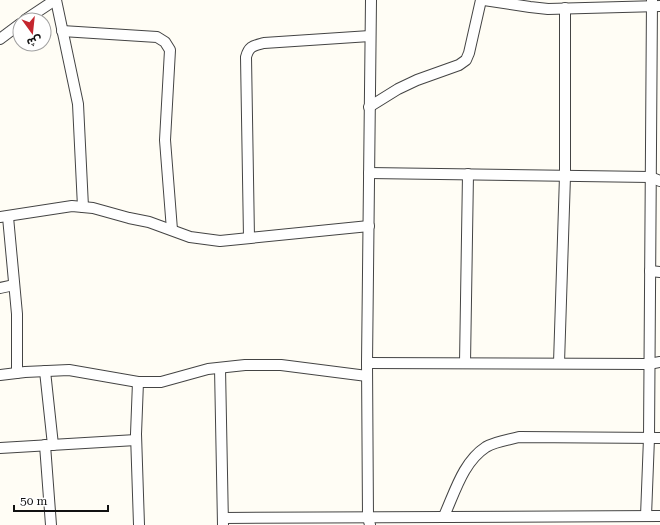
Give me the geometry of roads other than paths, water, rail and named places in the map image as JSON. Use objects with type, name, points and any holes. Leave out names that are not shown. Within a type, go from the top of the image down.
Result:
[{"type":"street","points":[[37,12],[55,0],[78,104],[84,207]]},
{"type":"street","points":[[369,521],[368,226],[370,0]]},
{"type":"street","points":[[370,106],[398,89],[434,73],[459,65],[466,60],[469,53],[481,0]]},
{"type":"street","points":[[484,0],[530,8],[655,4],[655,272],[649,364],[649,438],[646,516]]},
{"type":"street","points":[[559,364],[565,176],[565,8]]},
{"type":"street","points":[[0,39],[12,30]]},
{"type":"street","points":[[62,31],[158,37],[165,42],[170,50],[165,140],[172,230]]},
{"type":"street","points":[[249,238],[246,57],[248,50],[252,46],[264,43],[370,36]]},
{"type":"street","points":[[369,173],[655,179]]},
{"type":"street","points":[[465,363],[468,174]]},
{"type":"street","points":[[17,373],[17,314],[4,217],[72,206],[93,208],[149,222],[190,237],[220,241],[368,226]]},
{"type":"street","points":[[0,288],[14,285]]},
{"type":"street","points":[[368,363],[649,364],[660,362]]},
{"type":"street","points":[[0,375],[69,370],[138,382],[161,382],[208,369],[281,365],[368,376]]},
{"type":"street","points":[[220,368],[224,521],[369,521],[444,516],[633,520],[646,516],[660,516]]},
{"type":"street","points":[[45,371],[51,525]]},
{"type":"street","points":[[138,382],[136,440],[139,525]]},
{"type":"street","points":[[444,516],[466,468],[476,455],[487,447],[502,441],[519,438],[660,438]]},
{"type":"street","points":[[0,448],[136,440]]}]
